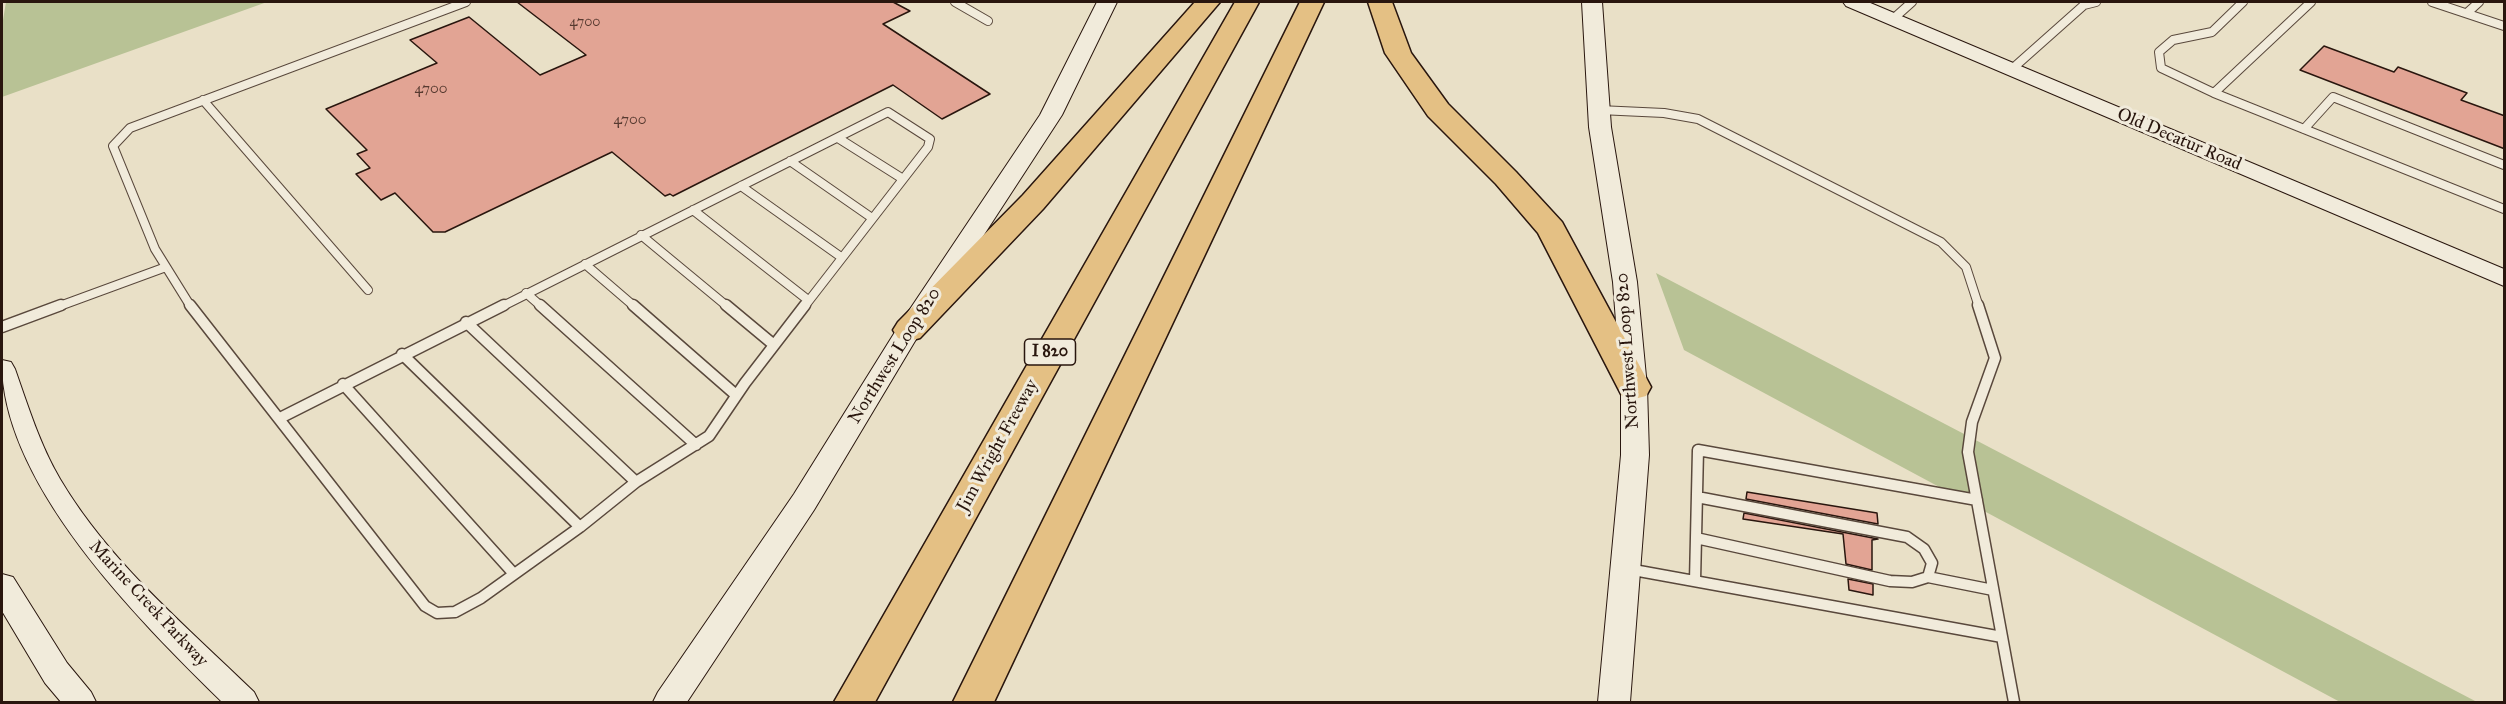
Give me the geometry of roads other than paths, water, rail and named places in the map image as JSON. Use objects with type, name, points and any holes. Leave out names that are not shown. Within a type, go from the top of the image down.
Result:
[{"type":"highway","points":[[909,330],[1041,194],[1208,2]]},
{"type":"highway","name":"Jim Wright Freeway","points":[[854,702],[1247,2]]},
{"type":"highway","points":[[973,702],[1312,2]]},
{"type":"highway","points":[[1380,2],[1398,53],[1438,110],[1506,178],[1551,229],[1634,387]]},
{"type":"main road","name":"Northwest Loop 820","points":[[668,699],[804,502],[909,330],[1051,116],[1107,2]]},
{"type":"main road","name":"Northwest Loop 820","points":[[1592,2],[1598,110],[1625,282],[1634,387],[1635,455],[1614,702]]},
{"type":"main road","name":"Old Decatur Road","points":[[1853,2],[2505,278]]},
{"type":"main road","name":"Marine Creek Parkway","points":[[2,369],[18,416],[50,486],[71,519],[104,562],[243,702]]},
{"type":"main road","points":[[2,586],[56,673],[80,702]]},
{"type":"lane","points":[[280,417],[888,112],[930,139],[928,147],[736,395],[709,436],[636,482],[580,527],[481,598],[455,612],[437,614],[425,606],[280,417],[184,298],[155,249],[113,146],[130,128],[466,2]]},
{"type":"lane","points":[[955,2],[988,21]]},
{"type":"lane","points":[[1893,19],[1912,2]]},
{"type":"lane","points":[[2012,69],[2084,5],[2096,2]]},
{"type":"lane","points":[[2243,2],[2212,32],[2173,40],[2159,52],[2161,68],[2214,93],[2505,209]]},
{"type":"lane","points":[[2214,93],[2311,2]]},
{"type":"lane","points":[[2432,2],[2505,26]]},
{"type":"lane","points":[[2467,14],[2479,2]]},
{"type":"lane","points":[[2304,129],[2333,97],[2505,165]]},
{"type":"lane","points":[[203,100],[368,290]]},
{"type":"lane","points":[[1598,110],[1664,113],[1698,119],[1941,242],[1966,267],[1995,358],[1972,422],[1968,452],[2014,702]]},
{"type":"lane","points":[[838,138],[903,179]]},
{"type":"lane","points":[[790,161],[872,218]]},
{"type":"lane","points":[[741,186],[841,257]]},
{"type":"lane","points":[[693,210],[808,300]]},
{"type":"lane","points":[[641,235],[774,345]]},
{"type":"lane","points":[[585,264],[736,395]]},
{"type":"lane","points":[[2,327],[166,267]]},
{"type":"lane","points":[[526,292],[696,445]]},
{"type":"lane","points":[[466,322],[636,482]]},
{"type":"lane","points":[[402,354],[580,527]]},
{"type":"lane","points":[[343,384],[514,574]]},
{"type":"lane","points":[[1695,582],[1698,450],[1977,500]]},
{"type":"lane","points":[[1697,497],[1907,537],[1922,546],[1933,557],[1934,567],[1928,577]]},
{"type":"lane","points":[[1696,538],[1890,581],[1912,582],[1928,577],[1994,590]]},
{"type":"lane","points":[[1625,569],[2002,637]]}]
